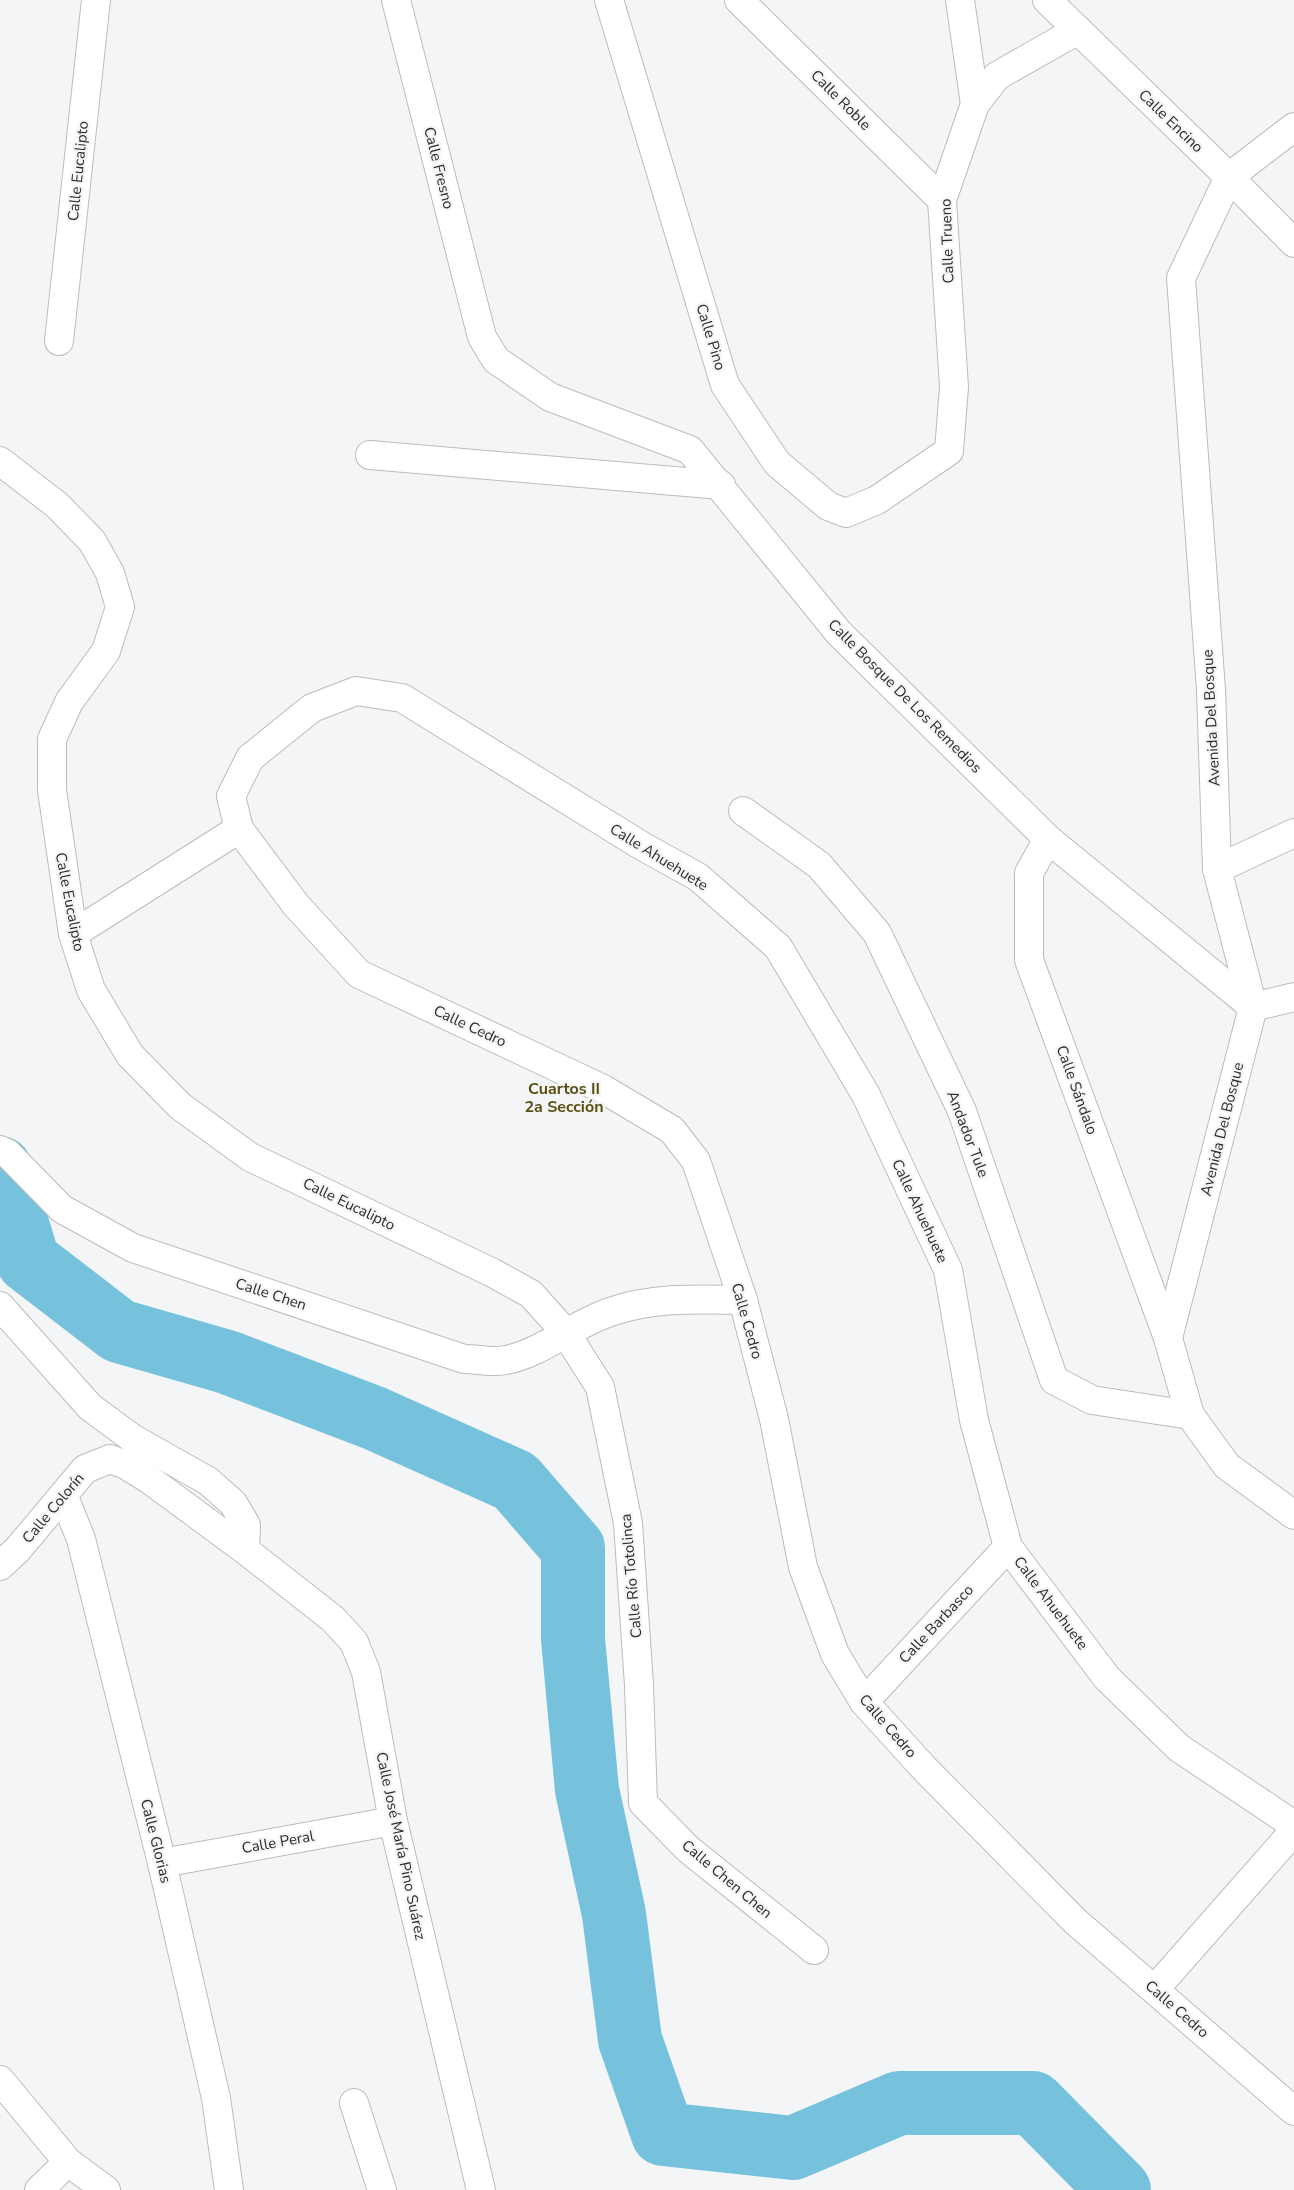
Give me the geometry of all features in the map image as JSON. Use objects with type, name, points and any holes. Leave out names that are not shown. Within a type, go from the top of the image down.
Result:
[{"type":"street","name":"Calle Eucalipto","points":[[59,341],[96,0]]},
{"type":"street","name":"Calle Fresno","points":[[396,0],[482,336]]},
{"type":"street","name":"Calle Pino","points":[[609,0],[725,385],[777,463],[828,506],[846,513],[877,500],[949,451]]},
{"type":"street","name":"Calle Roble","points":[[739,0],[942,200]]},
{"type":"street","points":[[960,0],[975,104]]},
{"type":"street","name":"Calle Encino","points":[[1047,0],[1294,243]]},
{"type":"street","name":"Calle Trueno","points":[[949,451],[954,387],[942,200],[975,104],[997,76],[1078,30]]},
{"type":"street","name":"Avenida Del Bosque","points":[[1168,1338],[1253,1007],[1217,869],[1211,690],[1181,278],[1229,177],[1294,127]]},
{"type":"street","name":"Calle Bosque De Los Remedios","points":[[482,336],[496,360],[550,397],[690,450],[721,485],[840,633],[1048,839],[1253,1007]]},
{"type":"street","points":[[370,455],[721,485]]},
{"type":"street","name":"Calle Eucalipto","points":[[0,461],[57,504],[92,541],[110,573],[120,607],[106,651],[70,702],[52,739],[52,790],[74,934],[91,990],[130,1055],[180,1106],[250,1157],[493,1273],[531,1294],[565,1332]]},
{"type":"street","name":"Calle Cedro","points":[[402,698],[356,691],[312,708],[250,758],[231,796],[240,828],[296,905],[359,974],[603,1089],[672,1130],[696,1162],[743,1300],[774,1419],[803,1566],[835,1654],[864,1702],[923,1767],[1075,1921],[1156,1989],[1294,2111]]},
{"type":"street","name":"Calle Ahuehuete","points":[[402,698],[642,846],[698,877],[778,947],[866,1095],[948,1270],[974,1420],[1008,1547],[1107,1678],[1179,1748],[1294,1825]]},
{"type":"street","name":"Andador Tule","points":[[743,811],[819,865],[877,933],[962,1111],[1054,1380],[1092,1400],[1190,1415]]},
{"type":"street","points":[[74,934],[240,828]]},
{"type":"street","points":[[1217,869],[1294,833]]},
{"type":"street","name":"Calle Sándalo","points":[[1048,839],[1028,873],[1029,960],[1168,1338],[1190,1415]]},
{"type":"street","points":[[1253,1007],[1294,996]]},
{"type":"street","name":"Calle Chen","points":[[3,1151],[62,1209],[133,1248],[464,1358],[505,1361],[539,1349],[565,1332],[610,1311],[684,1298],[743,1300]]},
{"type":"street","points":[[0,1306],[90,1407],[132,1438],[208,1481],[233,1503],[246,1525],[246,1550]]},
{"type":"street","name":"Calle Río Totolinca","points":[[565,1332],[600,1387],[628,1523],[639,1685],[643,1803]]},
{"type":"street","points":[[1190,1415],[1227,1466],[1294,1515]]},
{"type":"street","name":"Calle José María Pino Suárez","points":[[110,1458],[126,1464],[150,1480],[246,1550],[333,1619],[354,1642],[366,1672],[393,1821],[481,2190]]},
{"type":"street","name":"Calle Colorín","points":[[0,1566],[18,1549],[64,1497],[85,1469],[110,1458]]},
{"type":"street","name":"Calle Glorias","points":[[64,1497],[81,1539],[162,1863],[216,2098],[229,2190]]},
{"type":"street","name":"Calle Barbasco","points":[[864,1702],[1008,1547]]},
{"type":"street","name":"Calle Chen Chen","points":[[643,1803],[688,1849],[814,1950]]},
{"type":"street","name":"Calle Peral","points":[[162,1863],[393,1821]]},
{"type":"street","points":[[1156,1989],[1294,1831]]},
{"type":"street","points":[[0,2080],[68,2162],[106,2190]]},
{"type":"street","points":[[354,2103],[382,2190]]},
{"type":"street","points":[[40,2190],[68,2162]]},
{"type":"waterway","points":[[0,1168],[28,1261],[119,1331],[227,1362],[374,1418],[515,1481],[573,1548],[573,1639],[587,1790],[614,1914],[630,2040],[663,2134],[793,2148],[899,2103],[1033,2103],[1119,2190]]},
{"type":"district","name":"Cuartos II 2a Sección","points":[[564,1098]]}]
